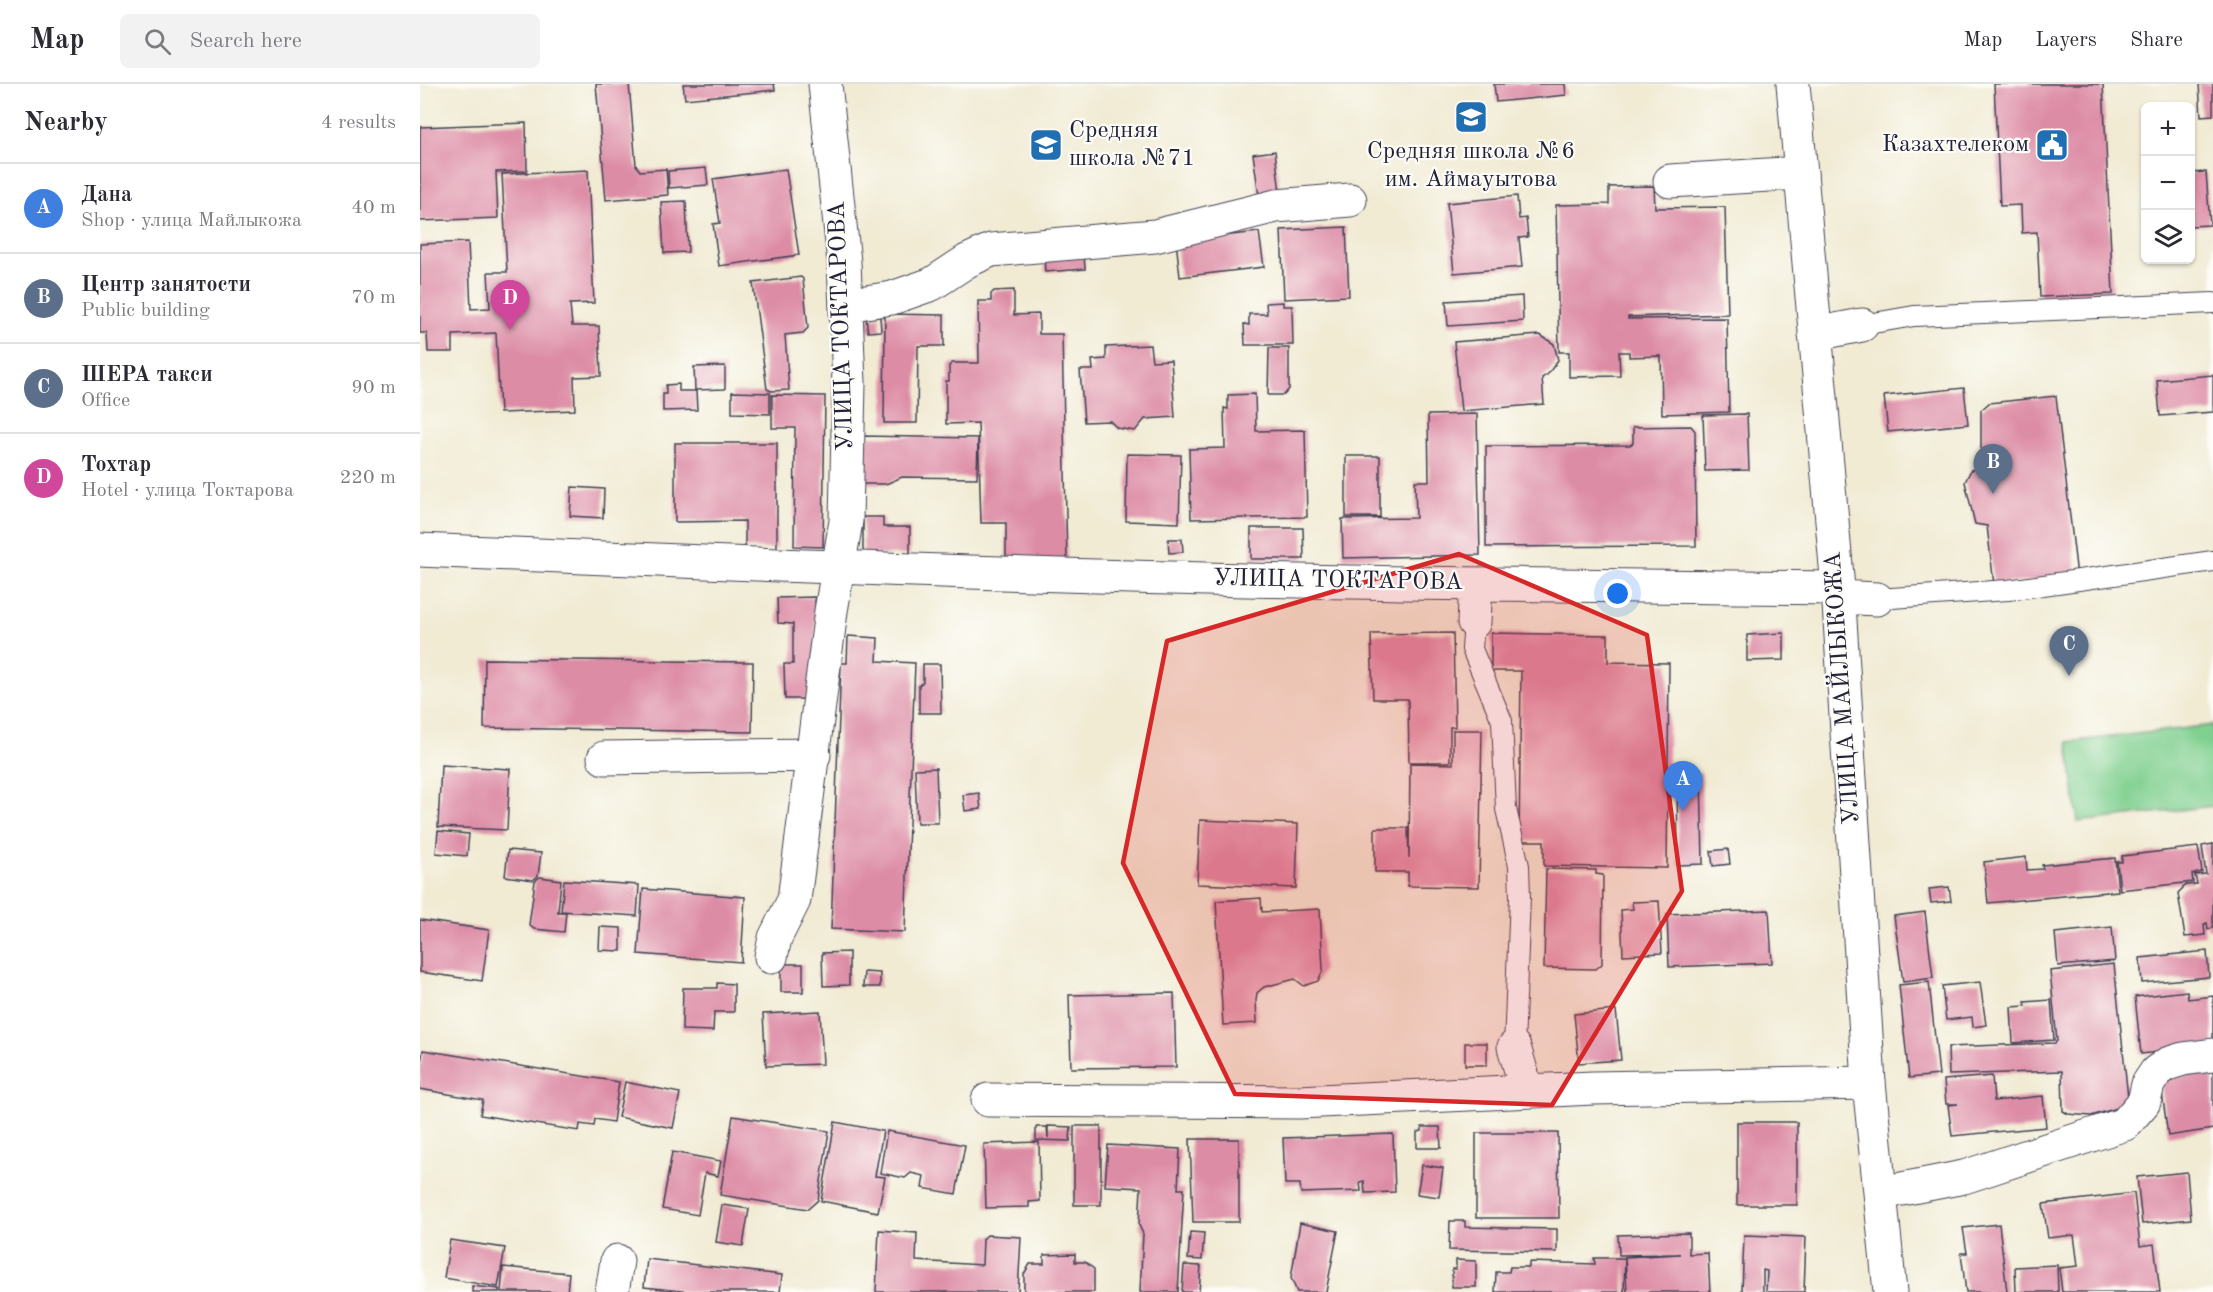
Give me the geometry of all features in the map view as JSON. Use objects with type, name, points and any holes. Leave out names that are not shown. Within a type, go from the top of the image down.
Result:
[{"type":"street","name":"УЛИЦА ТОКТАРОВА","points":[[771,957],[775,938],[794,900],[846,521],[849,383],[846,305],[843,251],[825,84]]},
{"type":"street","name":"УЛИЦА МАЙЛЫКОЖА","points":[[1793,84],[1838,593],[1869,1083],[1890,1292]]},
{"type":"street","points":[[1670,181],[1801,173]]},
{"type":"street","points":[[846,305],[892,298],[933,284],[967,261],[991,250],[1155,236],[1276,206],[1350,200]]},
{"type":"street","points":[[1815,334],[1862,325]]},
{"type":"street","name":"УЛИЦА ТОКТАРОВА","points":[[420,550],[838,568],[1838,593],[1877,599]]},
{"type":"street","points":[[1474,622],[1476,584]]},
{"type":"street","points":[[604,758],[814,755]]},
{"type":"street","points":[[1514,1047],[1527,1091]]},
{"type":"street","points":[[1881,1193],[1964,1177],[2125,1124],[2144,1102],[2148,1084],[2156,1072],[2167,1064],[2183,1059],[2213,1055]]},
{"type":"street","points":[[987,1100],[1299,1102],[1604,1087],[1869,1083]]},
{"type":"lane","points":[[1862,325],[1914,316],[2213,303]]},
{"type":"lane","points":[[1877,599],[2008,590],[2213,561]]},
{"type":"lane","points":[[1474,622],[1472,649],[1502,721],[1506,808],[1519,866],[1520,897],[1514,1047]]},
{"type":"highlighted area","points":[[1459,554],[1647,635],[1682,891],[1552,1105],[1235,1094],[1123,863],[1167,641]]},
{"type":"green space","points":[[2213,725],[2213,806],[2078,822],[2068,742]]},
{"type":"building","points":[[596,84],[629,84],[636,165],[640,171],[666,169],[668,195],[606,200]]},
{"type":"building","points":[[683,84],[774,84],[775,90],[685,99]]},
{"type":"building","points":[[1494,84],[1565,84],[1566,95],[1496,102]]},
{"type":"building","name":"Казахтелеком","points":[[1994,84],[2103,84],[2113,294],[2040,297],[2037,232],[2022,233],[2021,205],[2000,206]]},
{"type":"building","points":[[2199,84],[2213,84],[2213,115],[2201,116]]},
{"type":"building","points":[[526,123],[527,171],[496,172],[498,218],[420,221],[420,127]]},
{"type":"building","points":[[1275,151],[1280,193],[1259,196],[1253,154]]},
{"type":"building","points":[[706,168],[708,185],[669,188],[668,171]]},
{"type":"building","points":[[786,169],[799,255],[719,266],[713,224],[720,223],[713,179]]},
{"type":"building","points":[[588,170],[594,303],[570,304],[572,326],[599,326],[601,376],[574,377],[575,410],[500,413],[496,333],[453,335],[453,352],[428,352],[427,333],[420,333],[420,244],[468,242],[471,309],[490,308],[488,272],[507,272],[502,174]]},
{"type":"building","points":[[2206,172],[2210,225],[2195,226],[2195,173]]},
{"type":"building","points":[[1654,186],[1655,208],[1725,207],[1728,314],[1628,317],[1628,319],[1727,318],[1729,412],[1662,414],[1661,356],[1629,357],[1629,352],[1619,352],[1620,376],[1569,377],[1569,352],[1559,352],[1556,205],[1609,204],[1609,187]]},
{"type":"building","points":[[1517,196],[1519,219],[1526,218],[1528,237],[1519,238],[1522,267],[1454,273],[1447,203]]},
{"type":"building","points":[[686,201],[688,252],[664,253],[661,202]]},
{"type":"building","points":[[1346,227],[1349,296],[1284,299],[1281,230]]},
{"type":"building","points":[[1259,232],[1264,267],[1180,277],[1176,241]]},
{"type":"building","points":[[1084,255],[1085,269],[1045,272],[1044,258]]},
{"type":"building","points":[[801,277],[808,328],[803,333],[785,335],[789,390],[771,391],[767,389],[753,283]]},
{"type":"building","points":[[1014,290],[1014,315],[1039,314],[1039,334],[1062,334],[1067,561],[1006,562],[1006,523],[981,523],[978,423],[946,424],[946,381],[949,381],[949,366],[952,363],[979,363],[978,301],[991,301],[991,294],[994,291]]},
{"type":"building","points":[[1522,296],[1523,321],[1448,326],[1446,301]]},
{"type":"building","points":[[1283,302],[1283,306],[1292,306],[1293,345],[1245,345],[1244,324],[1249,325],[1249,314],[1267,314],[1266,303]]},
{"type":"building","points":[[885,314],[944,315],[944,346],[918,346],[917,423],[884,423]]},
{"type":"building","points":[[880,317],[881,331],[868,332],[866,318]]},
{"type":"building","points":[[1540,335],[1554,344],[1558,360],[1548,374],[1542,378],[1544,404],[1461,411],[1454,342]]},
{"type":"building","points":[[1150,345],[1152,361],[1171,360],[1175,417],[1145,419],[1135,431],[1117,428],[1110,421],[1084,422],[1080,370],[1093,370],[1092,360],[1106,359],[1106,347]]},
{"type":"building","points":[[1269,348],[1289,348],[1289,389],[1284,395],[1268,395]]},
{"type":"building","points":[[725,366],[725,389],[695,390],[694,367]]},
{"type":"building","points":[[2213,375],[2213,412],[2160,416],[2157,380]]},
{"type":"building","points":[[679,384],[679,391],[696,391],[697,410],[663,411],[663,394],[666,394],[666,385]]},
{"type":"building","points":[[1964,388],[1968,424],[1888,432],[1884,396]]},
{"type":"building","points":[[732,392],[770,393],[770,414],[732,413]]},
{"type":"building","points":[[1255,394],[1256,431],[1305,430],[1307,517],[1191,519],[1189,449],[1225,448],[1224,408],[1228,409],[1228,395]]},
{"type":"building","points":[[772,395],[825,396],[823,547],[794,546],[795,428],[772,428]]},
{"type":"building","points":[[2056,396],[2077,576],[1994,585],[1987,526],[1975,524],[1965,482],[1971,470],[1981,468],[1981,410],[1989,403]]},
{"type":"building","points":[[1477,414],[1480,555],[1343,558],[1342,519],[1416,518],[1415,481],[1429,481],[1428,415]]},
{"type":"building","points":[[1747,414],[1749,470],[1705,471],[1703,415]]},
{"type":"building","points":[[1691,426],[1695,431],[1696,546],[1486,547],[1486,446],[1630,445],[1633,443],[1633,427]]},
{"type":"building","points":[[861,436],[978,438],[977,478],[902,477],[886,484],[861,484]]},
{"type":"building","points":[[675,443],[777,443],[777,549],[745,548],[745,521],[675,522]]},
{"type":"building","points":[[1127,454],[1181,455],[1179,523],[1126,521]]},
{"type":"building","points":[[1346,456],[1380,456],[1380,517],[1346,517]]},
{"type":"building","points":[[572,487],[604,489],[603,518],[570,516]]},
{"type":"building","points":[[863,517],[883,517],[883,527],[910,527],[910,555],[863,555]]},
{"type":"building","points":[[1251,528],[1303,528],[1304,559],[1251,559]]},
{"type":"building","points":[[1168,539],[1182,539],[1183,552],[1169,553]]},
{"type":"building","points":[[815,597],[817,699],[785,699],[784,664],[793,664],[793,624],[778,623],[777,598]]},
{"type":"building","points":[[1453,633],[1455,727],[1450,727],[1450,762],[1409,762],[1408,699],[1373,699],[1371,634]]},
{"type":"building","points":[[1491,633],[1608,635],[1608,662],[1669,663],[1667,868],[1544,866],[1544,841],[1519,841],[1521,671],[1491,671]]},
{"type":"building","points":[[1784,633],[1784,660],[1747,661],[1747,635]]},
{"type":"building","points":[[848,636],[878,638],[877,661],[915,663],[905,932],[831,929],[841,663],[847,663]]},
{"type":"building","points":[[485,659],[753,662],[752,732],[484,728]]},
{"type":"building","points":[[923,664],[940,664],[941,713],[919,713],[919,685],[923,682]]},
{"type":"building","points":[[1453,730],[1482,730],[1479,887],[1408,886],[1408,872],[1375,872],[1375,828],[1408,828],[1409,858],[1410,763],[1453,764]]},
{"type":"building","points":[[441,765],[510,769],[507,830],[438,827]]},
{"type":"building","points":[[936,768],[938,823],[917,823],[915,769]]},
{"type":"building","points":[[1701,773],[1703,864],[1678,865],[1677,774]]},
{"type":"building","points":[[979,793],[981,809],[965,811],[963,795]]},
{"type":"building","points":[[1200,820],[1298,824],[1296,888],[1197,884]]},
{"type":"building","points":[[438,831],[469,834],[467,856],[436,853]]},
{"type":"building","points":[[2213,844],[2213,928],[2208,929],[2207,923],[2204,924],[2205,935],[2185,937],[2178,893],[2186,885],[2197,884],[2195,875],[2206,874],[2202,846]]},
{"type":"building","points":[[2198,847],[2202,872],[2192,874],[2193,882],[2120,890],[2117,862],[2122,862],[2122,856]]},
{"type":"building","points":[[1728,849],[1730,864],[1713,866],[1711,851]]},
{"type":"building","points":[[508,850],[541,853],[538,876],[533,880],[505,876]]},
{"type":"building","points":[[2026,857],[2027,870],[2043,869],[2042,865],[2115,858],[2118,891],[1988,903],[1984,862]]},
{"type":"building","points":[[1546,869],[1596,870],[1596,874],[1603,875],[1602,964],[1596,969],[1544,968]]},
{"type":"building","points":[[540,877],[561,880],[558,912],[566,912],[564,932],[534,929],[529,925],[535,881]]},
{"type":"building","points":[[564,880],[639,885],[637,916],[561,911]]},
{"type":"building","points":[[1949,887],[1951,901],[1931,903],[1929,889]]},
{"type":"building","points":[[643,889],[745,897],[741,962],[638,954]]},
{"type":"building","points":[[1261,898],[1262,912],[1320,909],[1323,970],[1318,981],[1304,986],[1295,979],[1264,987],[1257,993],[1257,1023],[1223,1025],[1216,901]]},
{"type":"building","points":[[1659,901],[1662,953],[1623,955],[1621,910],[1633,909],[1632,902]]},
{"type":"building","points":[[1769,910],[1772,963],[1669,967],[1667,914]]},
{"type":"building","points":[[1925,912],[1933,978],[1903,982],[1894,916]]},
{"type":"building","points":[[420,920],[489,930],[482,981],[420,972]]},
{"type":"building","points":[[600,927],[621,928],[621,951],[599,950]]},
{"type":"building","points":[[2112,927],[2115,961],[2058,966],[2055,933]]},
{"type":"building","points":[[2207,951],[2209,977],[2142,983],[2140,958]]},
{"type":"building","points":[[849,952],[849,985],[823,986],[822,953]]},
{"type":"building","points":[[781,964],[803,964],[803,992],[781,992]]},
{"type":"building","points":[[2114,964],[2128,1098],[2124,1106],[2091,1116],[2068,1114],[2063,1111],[2062,1071],[1949,1075],[1948,1047],[2055,1043],[2057,1041],[2050,971]]},
{"type":"building","points":[[864,972],[880,973],[880,987],[863,987]]},
{"type":"building","points":[[1929,982],[1939,1075],[1909,1078],[1899,985]]},
{"type":"building","points":[[1980,982],[1986,1025],[1973,1027],[1972,1017],[1946,1020],[1942,986]]},
{"type":"building","points":[[717,983],[734,984],[734,1012],[714,1012],[713,1031],[682,1030],[683,988],[717,988]]},
{"type":"building","points":[[2187,991],[2188,999],[2213,996],[2213,1046],[2141,1054],[2135,997]]},
{"type":"building","points":[[1174,993],[1176,1067],[1071,1068],[1069,995]]},
{"type":"building","points":[[2051,1000],[2054,1040],[2013,1043],[2011,1007],[2026,1006],[2025,1002]]},
{"type":"building","points":[[1616,1010],[1621,1060],[1579,1063],[1574,1014]]},
{"type":"building","points":[[820,1011],[823,1064],[766,1066],[763,1014]]},
{"type":"building","points":[[1465,1043],[1487,1043],[1487,1065],[1465,1065]]},
{"type":"building","points":[[423,1050],[619,1082],[613,1122],[595,1119],[594,1126],[580,1124],[579,1131],[480,1115],[483,1100],[420,1089]]},
{"type":"building","points":[[2213,1071],[2213,1129],[2168,1136],[2161,1085],[2168,1078]]},
{"type":"building","points":[[1992,1076],[1994,1101],[2043,1096],[2046,1127],[1952,1136],[1948,1105],[1958,1104],[1946,1104],[1944,1080]]},
{"type":"building","points":[[625,1082],[680,1093],[673,1128],[618,1117]]},
{"type":"building","points":[[733,1116],[829,1131],[818,1200],[808,1209],[720,1195]]},
{"type":"building","points":[[835,1122],[883,1131],[875,1176],[885,1177],[878,1212],[821,1201]]},
{"type":"building","points":[[1737,1122],[1797,1122],[1797,1205],[1737,1205]]},
{"type":"building","points":[[1048,1126],[1071,1127],[1070,1141],[1036,1140],[1036,1127],[1047,1127],[1048,1138]]},
{"type":"building","points":[[1074,1126],[1101,1126],[1101,1205],[1074,1205]]},
{"type":"building","points":[[1422,1127],[1440,1127],[1441,1148],[1417,1148],[1417,1132],[1422,1131]]},
{"type":"building","points":[[887,1131],[965,1145],[956,1194],[922,1188],[924,1176],[911,1173],[905,1178],[880,1173]]},
{"type":"building","points":[[1476,1133],[1558,1133],[1559,1218],[1476,1218]]},
{"type":"building","points":[[1393,1134],[1395,1192],[1365,1193],[1364,1181],[1360,1182],[1361,1191],[1301,1193],[1300,1184],[1285,1184],[1283,1138]]},
{"type":"building","points":[[1190,1139],[1239,1139],[1239,1222],[1193,1222]]},
{"type":"building","points":[[1039,1142],[1040,1201],[1029,1202],[1029,1207],[986,1208],[984,1144]]},
{"type":"building","points":[[1108,1145],[1180,1149],[1178,1189],[1184,1189],[1178,1292],[1140,1292],[1143,1234],[1139,1225],[1141,1188],[1105,1186]]},
{"type":"building","points":[[672,1152],[721,1161],[718,1176],[705,1173],[698,1215],[662,1209]]},
{"type":"building","points":[[1422,1165],[1443,1168],[1439,1197],[1417,1194]]},
{"type":"building","points":[[2187,1172],[2191,1219],[2142,1224],[2137,1177]]},
{"type":"building","points":[[2134,1193],[2140,1246],[2154,1244],[2160,1292],[2062,1292],[2059,1268],[2078,1266],[2074,1235],[2048,1238],[2043,1204]]},
{"type":"building","points":[[722,1205],[749,1209],[743,1246],[716,1242]]},
{"type":"building","points":[[1450,1221],[1465,1221],[1465,1227],[1557,1229],[1557,1252],[1449,1250]]},
{"type":"building","points":[[1300,1223],[1338,1231],[1326,1292],[1297,1292],[1291,1278]]},
{"type":"building","points":[[1999,1224],[2007,1292],[1966,1292],[1961,1253],[1967,1253],[1963,1228]]},
{"type":"building","points":[[879,1230],[917,1233],[916,1261],[982,1265],[983,1239],[987,1235],[1021,1237],[1018,1292],[876,1292]]},
{"type":"building","points":[[1190,1232],[1204,1233],[1202,1260],[1188,1259]]},
{"type":"building","points":[[1689,1233],[1689,1254],[1708,1253],[1710,1292],[1627,1292],[1625,1257],[1680,1254],[1619,1255],[1618,1235]]},
{"type":"building","points":[[1744,1235],[1806,1237],[1804,1292],[1766,1292],[1767,1271],[1763,1270],[1763,1292],[1742,1292]]},
{"type":"building","points":[[450,1240],[505,1248],[498,1287],[444,1278]]},
{"type":"building","points":[[1075,1254],[1075,1262],[1085,1262],[1094,1269],[1094,1292],[1024,1292],[1024,1274],[1030,1264],[1044,1264],[1044,1255]]},
{"type":"building","points":[[1594,1258],[1625,1258],[1624,1292],[1495,1292],[1496,1272],[1509,1272],[1510,1267],[1529,1267],[1529,1262],[1595,1264]]},
{"type":"building","points":[[647,1259],[782,1275],[780,1292],[691,1292],[644,1287]]},
{"type":"building","points":[[1456,1260],[1476,1261],[1476,1287],[1452,1287],[1452,1269],[1456,1269]]},
{"type":"building","points":[[1184,1265],[1201,1266],[1199,1292],[1182,1292]]},
{"type":"building","points":[[2057,1265],[2058,1292],[2016,1292],[2015,1267]]},
{"type":"building","points":[[503,1267],[569,1273],[567,1292],[501,1292]]},
{"type":"building","points":[[472,1286],[499,1289],[499,1292],[472,1292]]},
{"type":"place","name":"Средняя школа №6 им. Аймауытова","points":[[1471,117]]},
{"type":"place","name":"Средняя школа №71","points":[[1046,145]]},
{"type":"place","name":"Казахтелеком","points":[[2052,145]]},
{"type":"place","name":"Тохтар","points":[[510,330]]},
{"type":"place","name":"Центр занятости","points":[[1993,494]]},
{"type":"place","name":"ШЕРА такси","points":[[2069,676]]},
{"type":"place","name":"Дана","points":[[1683,811]]}]
